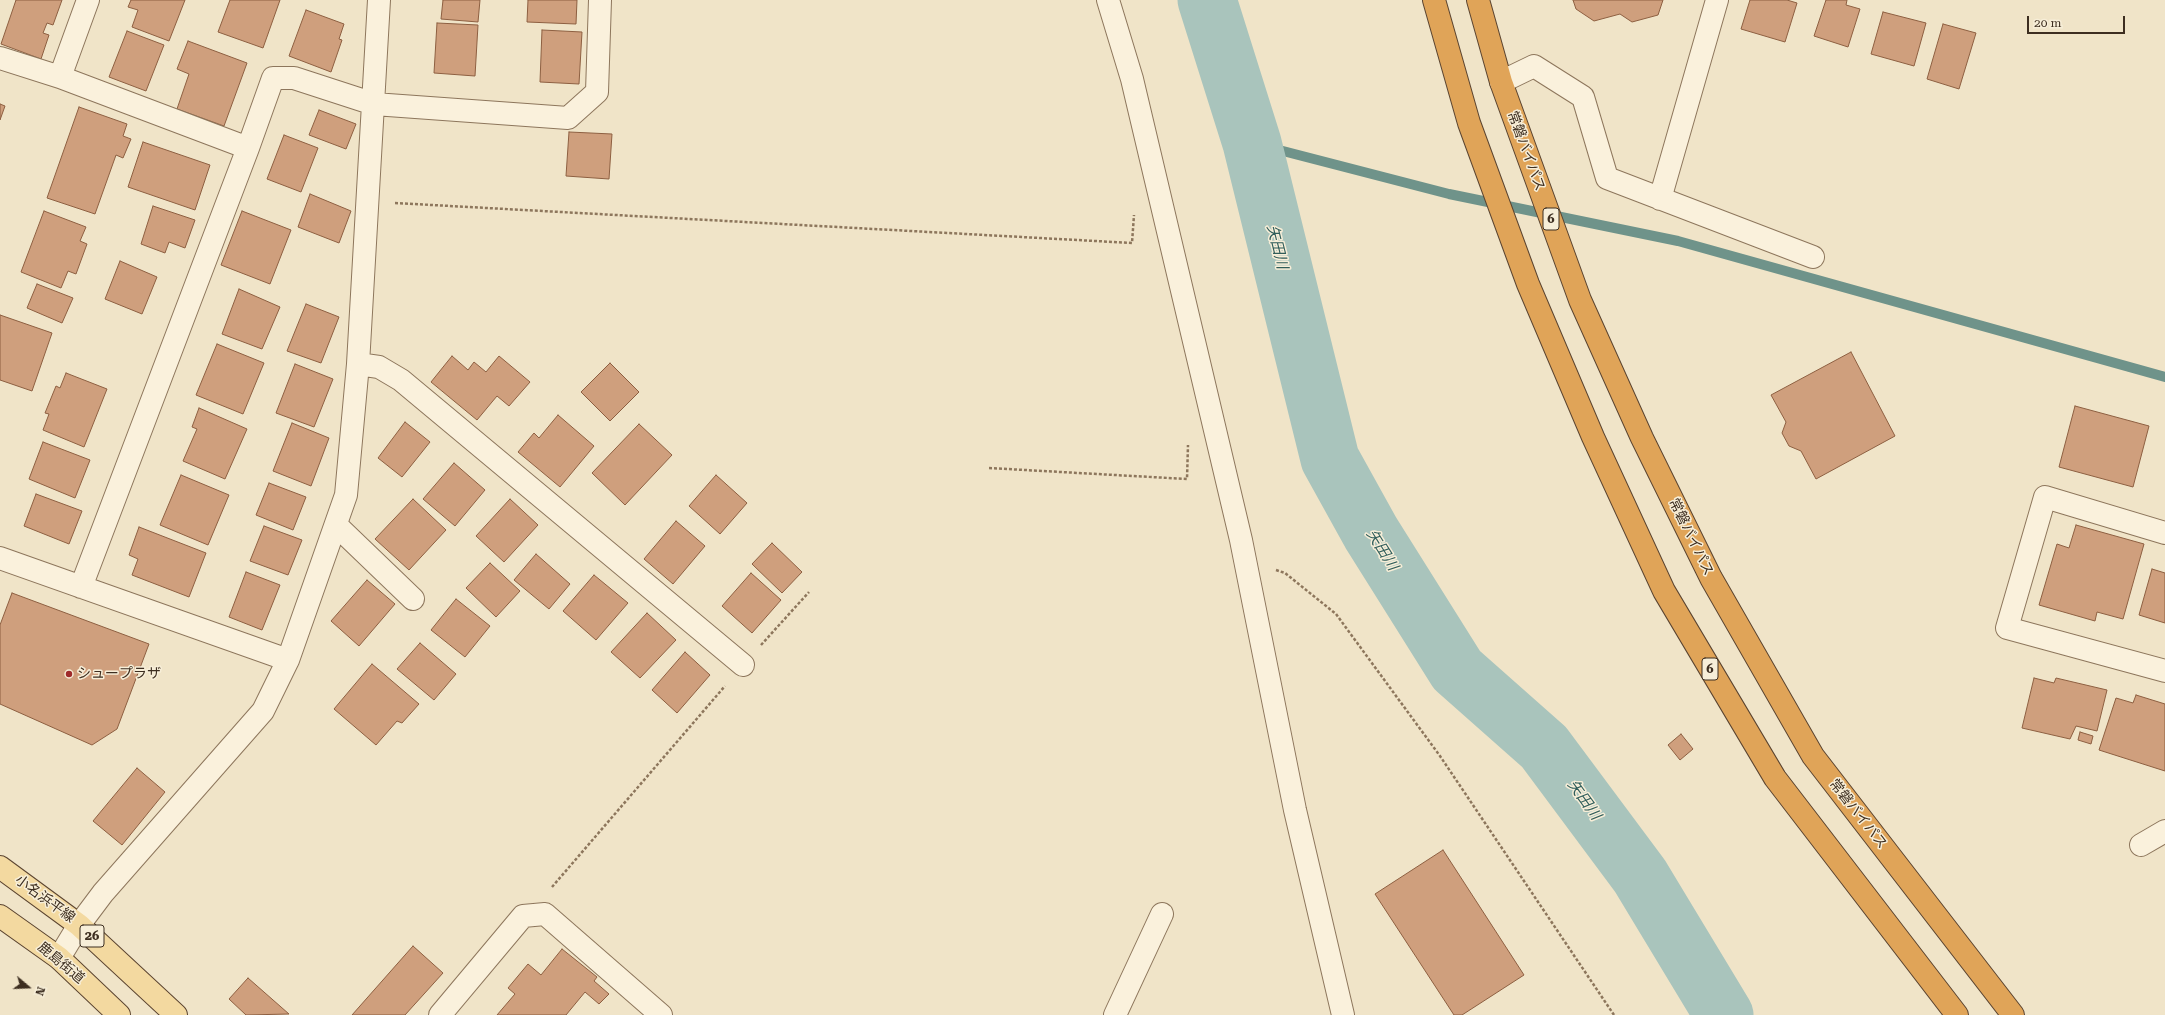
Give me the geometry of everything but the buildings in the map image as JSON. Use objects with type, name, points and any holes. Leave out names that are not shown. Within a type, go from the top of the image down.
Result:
[{"type":"highway","name":"6","points":[[1434,0],[1469,122],[1528,284],[1593,437],[1664,591],[1775,778],[1957,1015]]},
{"type":"highway","name":"常磐バイパス","points":[[1478,0],[1501,82],[1580,300],[1642,438],[1711,578],[1813,756],[2013,1015]]},
{"type":"main road","name":"小名浜平線","points":[[0,867],[79,925],[176,1015]]},
{"type":"main road","name":"鹿島街道","points":[[0,916],[59,958],[119,1015]]},
{"type":"street","points":[[60,77],[88,0]]},
{"type":"street","points":[[59,958],[79,925],[103,893],[263,711],[288,660],[336,525],[346,495],[358,364],[379,0]]},
{"type":"street","points":[[81,587],[248,148],[273,78],[294,78],[374,104],[568,118],[597,92],[600,0]]},
{"type":"street","points":[[1108,0],[1132,79],[1241,540],[1295,810],[1343,1015]]},
{"type":"street","points":[[1660,199],[1717,0]]},
{"type":"street","points":[[0,58],[60,77],[248,148]]},
{"type":"street","points":[[1501,82],[1534,66],[1583,97],[1607,178],[1813,257]]},
{"type":"street","points":[[358,364],[379,367],[401,380],[743,665]]},
{"type":"street","points":[[2165,533],[2045,497],[2007,628],[2165,671]]},
{"type":"street","points":[[336,525],[413,599]]},
{"type":"street","points":[[0,558],[288,660]]},
{"type":"street","points":[[2140,845],[2165,831]]},
{"type":"street","points":[[440,1015],[522,916],[545,914],[661,1015]]},
{"type":"street","points":[[1115,1015],[1162,914]]},
{"type":"path","points":[[390,203],[1132,243],[1134,212]]},
{"type":"path","points":[[989,468],[1187,479],[1188,440]]},
{"type":"path","points":[[1244,560],[1285,572],[1336,614],[1440,756],[1614,1015]]},
{"type":"path","points":[[528,916],[743,665],[809,592]]},
{"type":"waterway","name":"矢田川","points":[[1207,0],[1252,143],[1330,459],[1371,533],[1457,670],[1544,747],[1640,876],[1724,1015]]},
{"type":"waterway","points":[[1252,143],[1449,194],[1678,241],[2165,377]]},
{"type":"place","name":"シュープラザ","points":[[69,674]]}]
